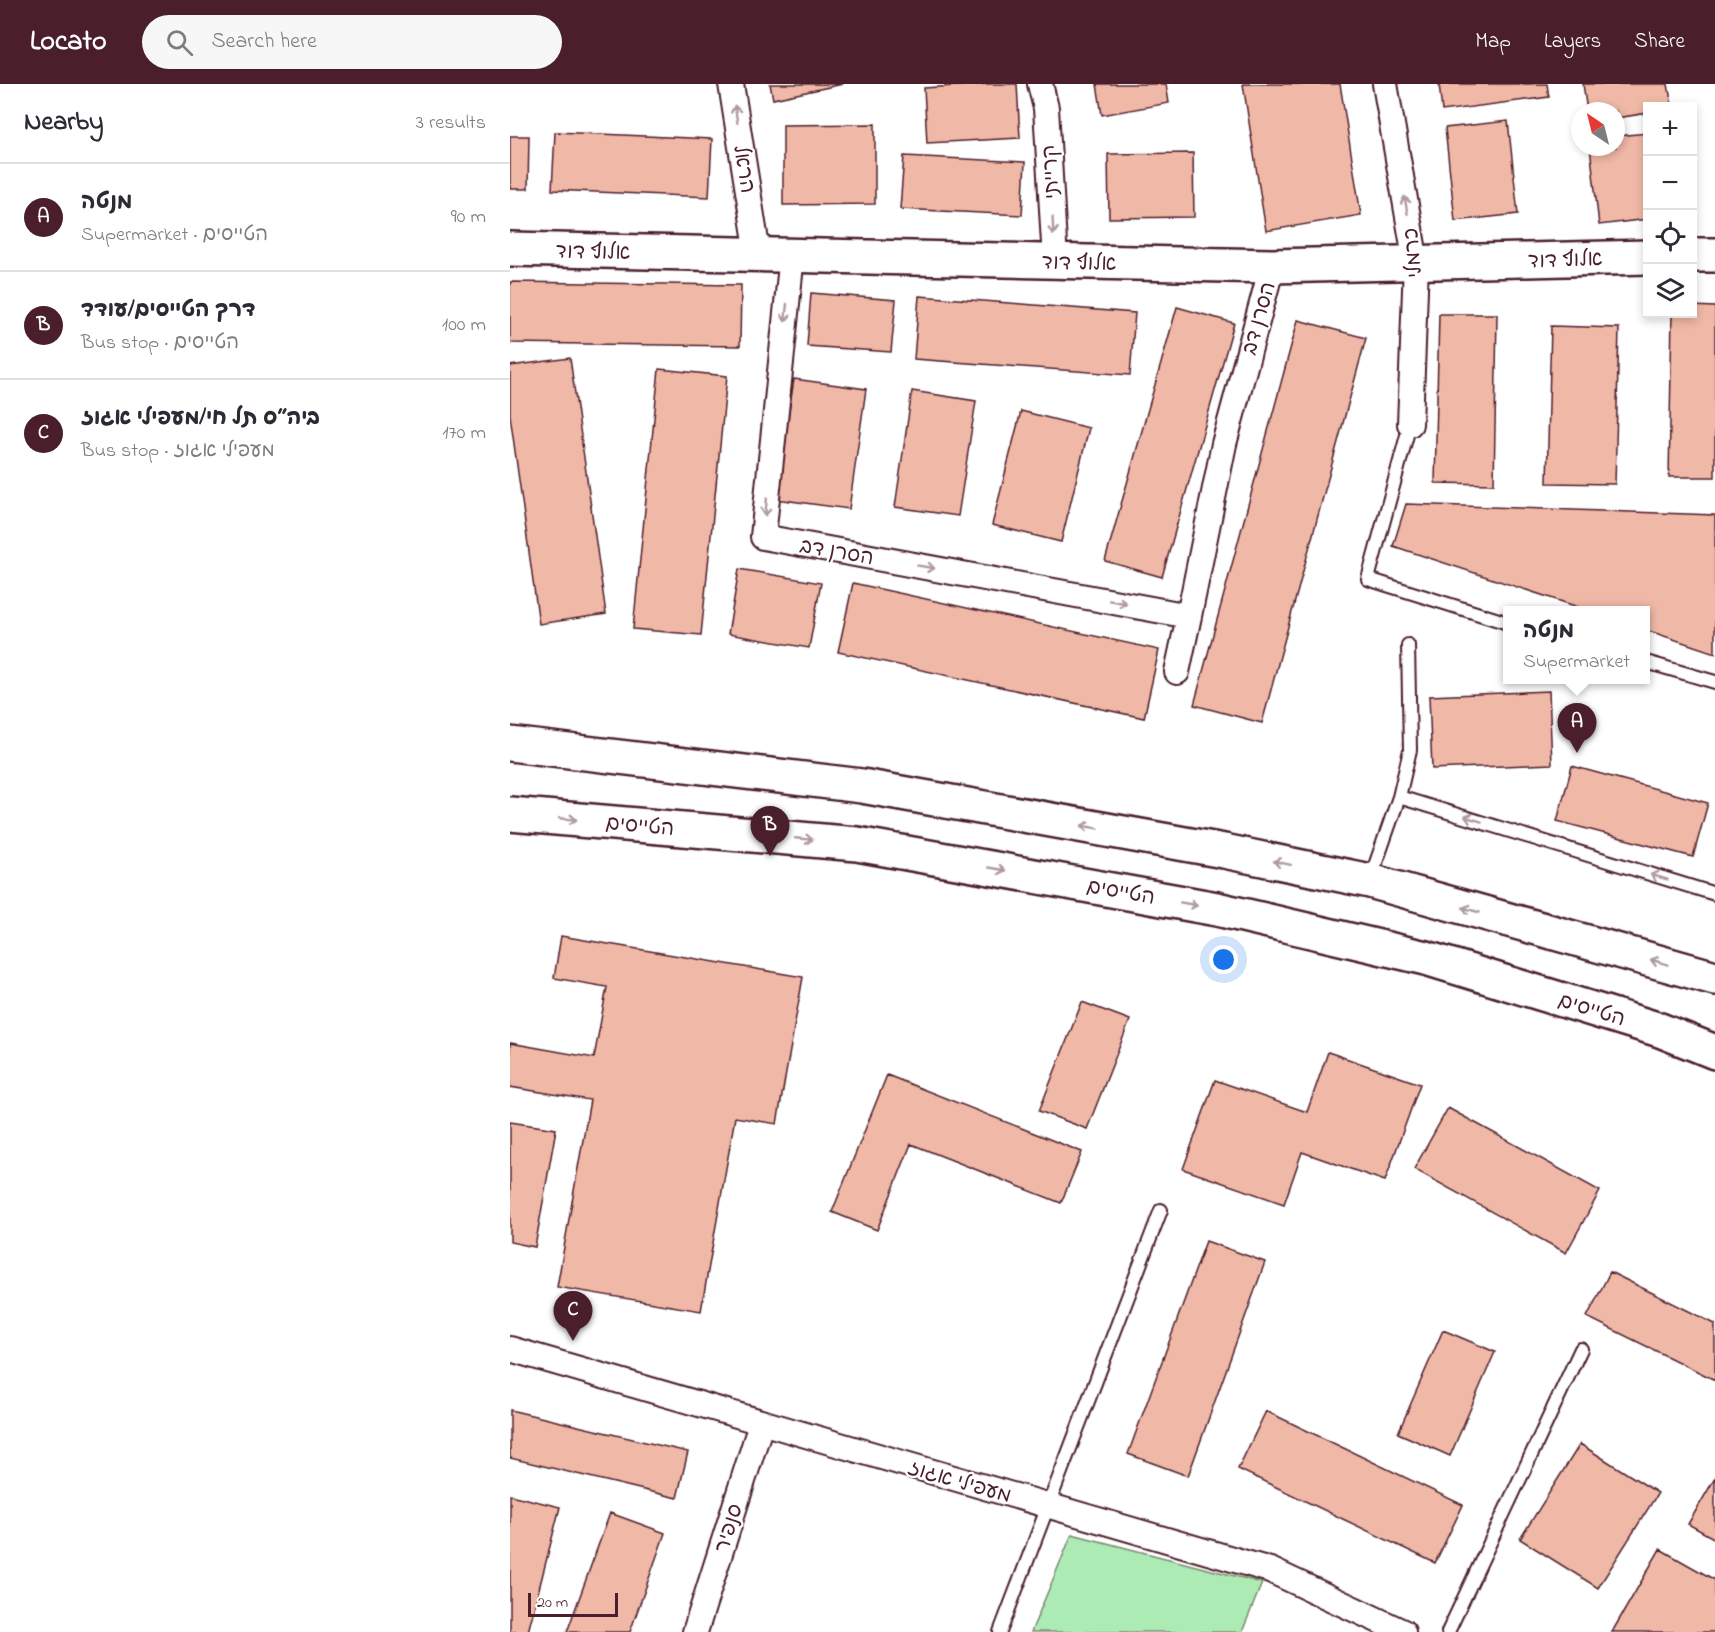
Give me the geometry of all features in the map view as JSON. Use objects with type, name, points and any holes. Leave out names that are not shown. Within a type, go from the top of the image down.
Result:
[{"type":"main road","name":"אלוף דוד","points":[[510,249],[1272,266],[1643,257]]},
{"type":"main road","points":[[1697,255],[1715,255]]},
{"type":"main road","points":[[510,744],[862,786],[1224,851],[1370,881],[1715,978]]},
{"type":"main road","name":"הטייסים","points":[[510,814],[857,844],[1217,909],[1426,958],[1660,1030],[1715,1052]]},
{"type":"street","name":"הראל","points":[[731,84],[758,254]]},
{"type":"street","name":"קרייתי","points":[[1040,84],[1046,108],[1055,261]]},
{"type":"street","name":"כרמלי","points":[[1384,84],[1416,263],[1410,424]]},
{"type":"street","name":"הסרן דב","points":[[792,255],[763,537],[1189,616]]},
{"type":"street","name":"הסרן דב","points":[[1177,672],[1224,444],[1272,266]]},
{"type":"street","name":"מעפילי אגוז","points":[[510,1349],[761,1424],[1270,1570],[1403,1632]]},
{"type":"street","name":"סנפיר","points":[[695,1632],[761,1424]]},
{"type":"lane","points":[[1410,424],[1368,579],[1503,620]]},
{"type":"lane","points":[[1370,881],[1399,797],[1410,750],[1408,645]]},
{"type":"lane","points":[[1650,663],[1715,682]]},
{"type":"lane","points":[[1399,797],[1715,894]]},
{"type":"lane","points":[[1000,1632],[1161,1210]]},
{"type":"lane","points":[[1448,1632],[1581,1349]]},
{"type":"green space","points":[[1072,1534],[1262,1583],[1242,1632],[1031,1632]]},
{"type":"building","points":[[770,84],[843,84],[773,99]]},
{"type":"building","points":[[1017,84],[1020,138],[927,143],[924,88]]},
{"type":"building","points":[[1097,84],[1166,84],[1169,103],[1102,115]]},
{"type":"building","points":[[1243,84],[1340,84],[1361,215],[1266,231]]},
{"type":"building","points":[[1439,84],[1547,84],[1549,97],[1442,111]]},
{"type":"building","points":[[1583,84],[1668,84],[1671,102],[1643,102],[1643,114],[1625,117],[1625,102],[1586,102]]},
{"type":"building","points":[[1508,121],[1518,214],[1455,221],[1445,128]]},
{"type":"building","points":[[875,124],[875,204],[783,205],[783,125]]},
{"type":"building","points":[[555,132],[712,139],[709,197],[552,190]]},
{"type":"building","points":[[1643,133],[1643,220],[1599,225],[1591,156],[1625,156],[1625,135]]},
{"type":"building","points":[[510,136],[529,136],[528,189],[510,189]]},
{"type":"building","points":[[1193,153],[1194,217],[1109,218],[1108,154]]},
{"type":"building","points":[[904,156],[1025,162],[1022,215],[900,209]]},
{"type":"building","points":[[510,282],[741,285],[740,346],[510,343]]},
{"type":"building","points":[[811,293],[896,300],[891,352],[807,346]]},
{"type":"building","points":[[919,296],[1135,313],[1130,375],[914,359]]},
{"type":"building","points":[[1697,306],[1715,307],[1715,477],[1669,477],[1672,318],[1697,318]]},
{"type":"building","points":[[1177,307],[1234,323],[1162,577],[1105,561]]},
{"type":"building","points":[[1439,314],[1497,314],[1494,484],[1435,483]]},
{"type":"building","points":[[1298,320],[1366,338],[1262,723],[1194,705]]},
{"type":"building","points":[[1551,326],[1619,328],[1615,484],[1547,483]]},
{"type":"building","points":[[570,358],[606,614],[539,624],[510,415],[510,366]]},
{"type":"building","points":[[659,369],[727,376],[701,635],[633,629]]},
{"type":"building","points":[[794,379],[866,389],[849,509],[776,499]]},
{"type":"building","points":[[912,391],[976,401],[958,516],[895,507]]},
{"type":"building","points":[[1021,411],[1089,428],[1061,542],[992,525]]},
{"type":"building","points":[[1406,504],[1715,515],[1715,653],[1650,631],[1650,606],[1575,606],[1393,546]]},
{"type":"building","points":[[739,569],[821,583],[809,648],[728,634]]},
{"type":"building","points":[[853,583],[1159,650],[1144,718],[838,652]]},
{"type":"building","points":[[1549,691],[1552,764],[1432,769],[1429,696]]},
{"type":"building","points":[[1572,766],[1708,803],[1693,857],[1557,821]]},
{"type":"building","points":[[561,936],[803,977],[777,1124],[735,1117],[701,1311],[557,1287],[590,1100],[510,1087],[510,1043],[594,1058],[607,987],[554,978]]},
{"type":"building","points":[[1082,1002],[1130,1020],[1087,1129],[1039,1111]]},
{"type":"building","points":[[1328,1052],[1420,1084],[1385,1181],[1302,1152],[1284,1204],[1183,1169],[1215,1080],[1307,1112]]},
{"type":"building","points":[[887,1075],[1082,1152],[1061,1203],[911,1144],[877,1230],[832,1212]]},
{"type":"building","points":[[1448,1108],[1600,1191],[1566,1253],[1414,1169]]},
{"type":"building","points":[[510,1122],[556,1129],[535,1247],[510,1242]]},
{"type":"building","points":[[1206,1241],[1265,1262],[1188,1476],[1128,1454]]},
{"type":"building","points":[[1610,1272],[1715,1324],[1715,1380],[1587,1317]]},
{"type":"building","points":[[1443,1330],[1495,1352],[1450,1456],[1398,1433]]},
{"type":"building","points":[[510,1410],[688,1452],[677,1498],[510,1458]]},
{"type":"building","points":[[1266,1411],[1463,1505],[1435,1563],[1238,1469]]},
{"type":"building","points":[[1580,1444],[1658,1493],[1598,1588],[1520,1539]]},
{"type":"building","points":[[1715,1478],[1715,1539],[1688,1524]]},
{"type":"building","points":[[510,1495],[560,1507],[528,1632],[510,1632]]},
{"type":"building","points":[[610,1513],[665,1533],[630,1632],[567,1632]]},
{"type":"building","points":[[1660,1549],[1715,1580],[1715,1632],[1612,1632]]},
{"type":"place","name":"מנטה","points":[[1577,753]]},
{"type":"place","name":"דרך הטייסים/עודד","points":[[770,856]]},
{"type":"place","name":"ביה״ס תל חי/מעפילי אגוז","points":[[573,1341]]}]
